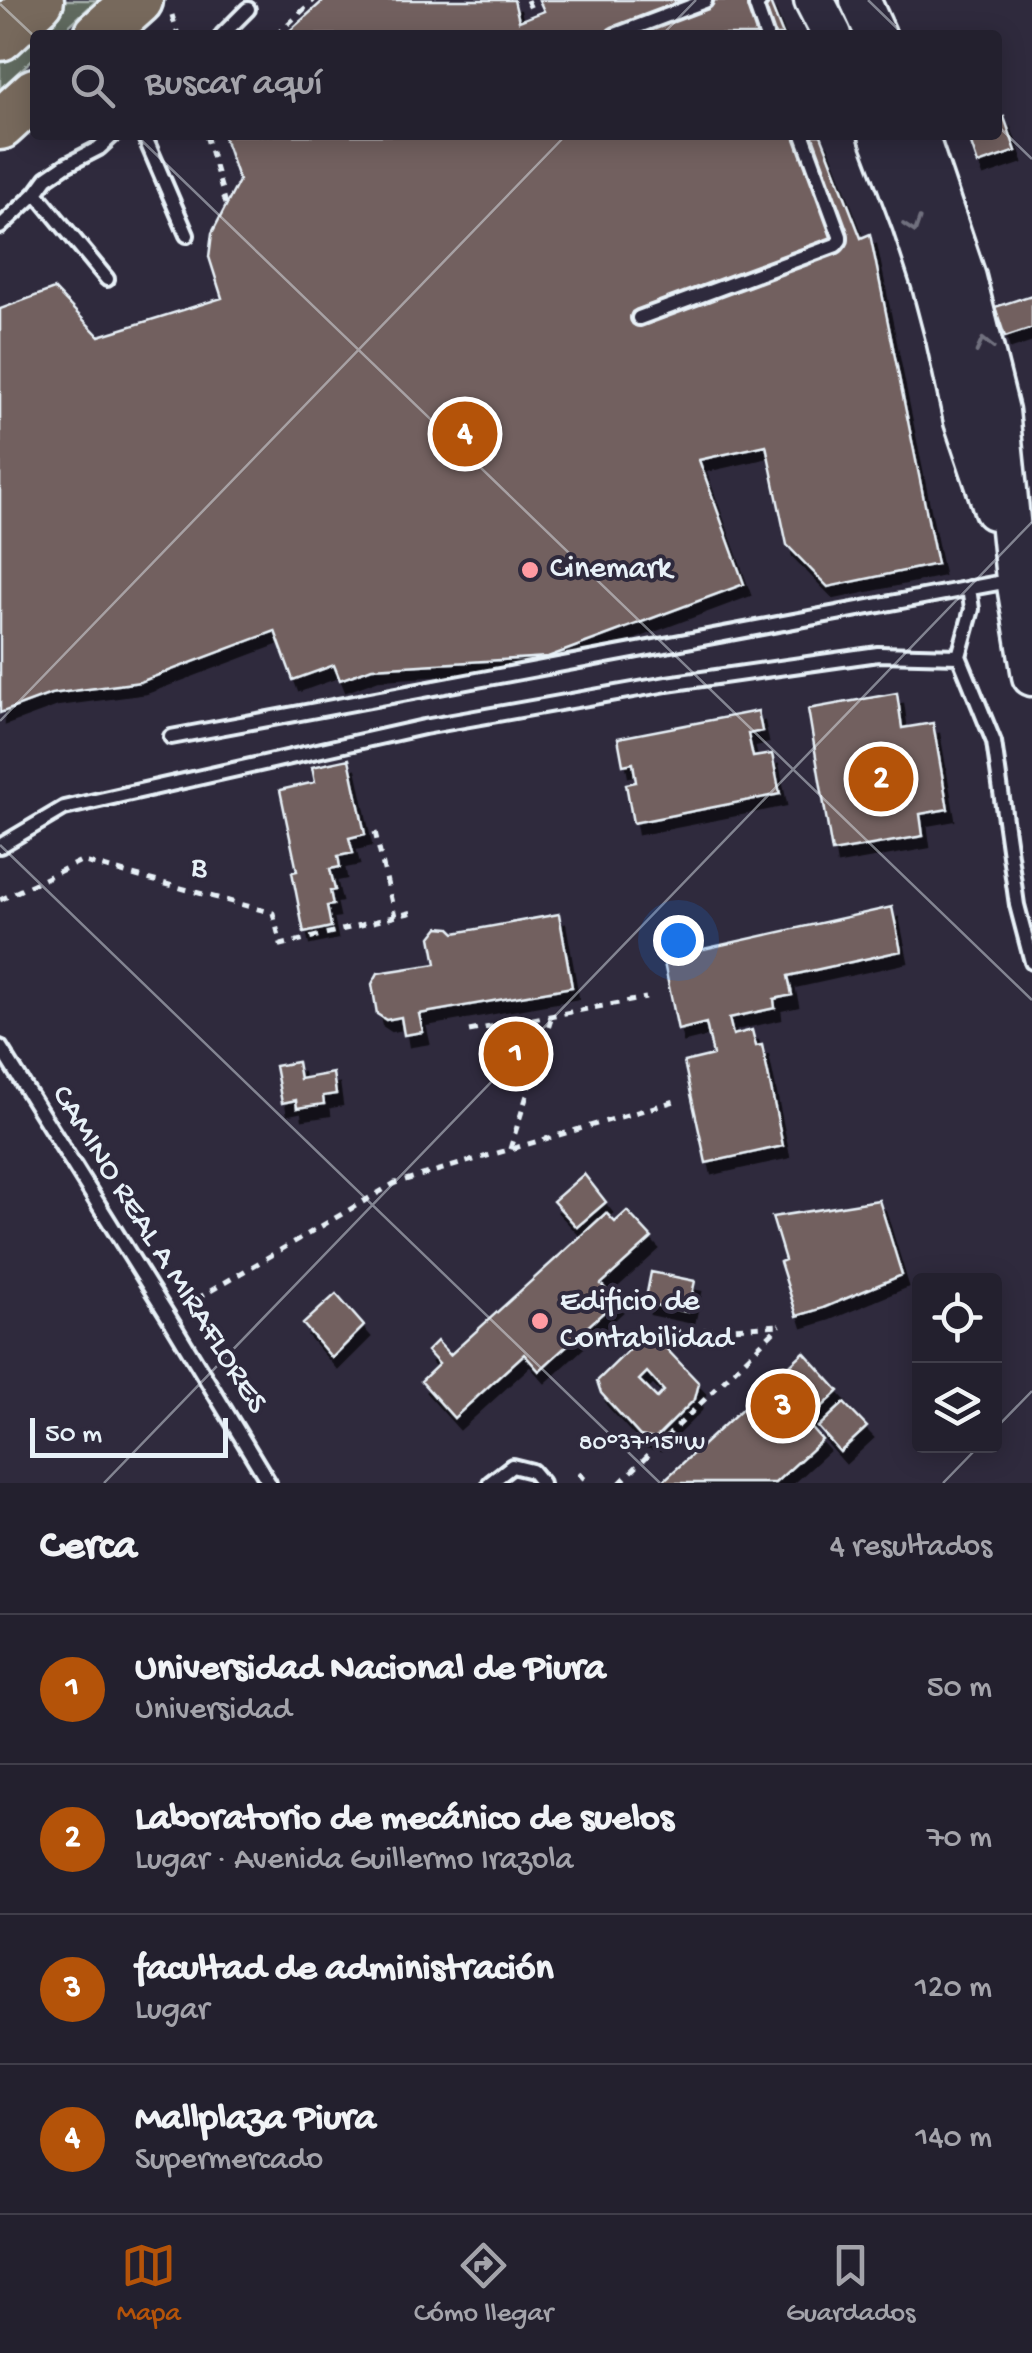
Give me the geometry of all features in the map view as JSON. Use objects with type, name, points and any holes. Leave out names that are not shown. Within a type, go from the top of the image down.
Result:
[{"type":"highway","points":[[0,36],[39,0]]},
{"type":"highway","points":[[105,30],[138,0]]},
{"type":"highway","points":[[0,125],[30,98]]},
{"type":"main road","points":[[814,0],[829,30]]},
{"type":"main road","points":[[860,0],[874,30]]},
{"type":"main road","points":[[881,140],[982,416]]},
{"type":"main road","points":[[920,140],[966,278],[982,416],[1032,676]]},
{"type":"lane","points":[[760,0],[756,6],[764,30]]},
{"type":"lane","points":[[628,30],[705,1]]},
{"type":"lane","points":[[227,30],[248,10]]},
{"type":"lane","points":[[0,227],[47,178],[108,140]]},
{"type":"lane","points":[[146,140],[187,235]]},
{"type":"lane","points":[[639,318],[836,245],[840,236],[805,140]]},
{"type":"lane","points":[[36,193],[107,279]]},
{"type":"lane","points":[[172,737],[1016,579]]},
{"type":"lane","points":[[970,588],[972,609],[959,656],[994,742],[1018,905],[1032,962]]},
{"type":"lane","points":[[0,846],[64,808],[424,727],[667,684],[878,654],[959,656]]},
{"type":"lane","name":"CAMINO REAL A MIRAFLORES","points":[[0,1047],[4,1061],[168,1316],[269,1483]]},
{"type":"lane","points":[[490,1483],[512,1466],[532,1471],[542,1483]]},
{"type":"path","points":[[281,30],[314,0]]},
{"type":"path","points":[[527,0],[534,16]]},
{"type":"path","points":[[207,140],[226,204]]},
{"type":"path","points":[[375,832],[396,916],[413,912]]},
{"type":"path","name":"B","points":[[0,900],[81,861],[273,913],[281,945],[396,916]]},
{"type":"path","points":[[469,1031],[646,998]]},
{"type":"path","points":[[510,1149],[552,1016]]},
{"type":"path","points":[[168,1316],[396,1183],[675,1101]]},
{"type":"path","points":[[620,1483],[780,1325],[672,1332]]},
{"type":"path","points":[[579,1473],[588,1483]]},
{"type":"green space","points":[[55,0],[97,0],[64,30],[30,30],[30,62],[0,89],[0,51]]},
{"type":"building","points":[[324,0],[514,0],[519,21],[544,11],[539,0],[769,0],[781,30],[291,30]]},
{"type":"building","points":[[1002,118],[1016,151],[978,164],[970,140],[1002,140]]},
{"type":"building","points":[[225,140],[823,140],[861,238],[870,234],[937,564],[828,587],[787,545],[766,445],[699,460],[744,584],[548,657],[372,668],[340,680],[334,665],[293,680],[275,631],[140,682],[51,694],[0,713],[0,309],[54,289],[99,336],[222,298],[209,257],[212,233],[239,181]]},
{"type":"building","points":[[1032,295],[1032,328],[1005,337],[995,307]]},
{"type":"building","points":[[897,693],[902,728],[933,723],[948,809],[920,814],[923,836],[832,852],[808,709]]},
{"type":"building","points":[[758,711],[762,731],[748,734],[753,757],[772,754],[780,794],[633,823],[626,784],[636,782],[633,763],[623,765],[618,738]]},
{"type":"building","points":[[349,759],[365,834],[349,838],[353,853],[338,856],[340,867],[330,869],[335,890],[330,891],[333,905],[327,906],[331,927],[304,933],[292,872],[297,871],[280,790],[315,782],[312,767]]},
{"type":"building","points":[[892,907],[901,951],[788,976],[792,995],[774,999],[775,1008],[729,1018],[733,1035],[752,1030],[756,1046],[762,1045],[783,1146],[706,1163],[684,1062],[713,1055],[706,1023],[678,1030],[663,958]]},
{"type":"building","points":[[559,914],[572,987],[419,1014],[423,1032],[404,1035],[401,1017],[386,1020],[377,1014],[372,984],[378,973],[436,964],[431,937],[439,927],[455,933]]},
{"type":"building","points":[[297,1062],[300,1079],[333,1073],[336,1094],[323,1096],[324,1104],[297,1108],[296,1100],[282,1103],[275,1066]]},
{"type":"building","points":[[584,1174],[606,1202],[577,1227],[553,1201]]},
{"type":"building","points":[[879,1200],[902,1275],[797,1316],[780,1262],[785,1260],[772,1217]]},
{"type":"building","name":"Edificio de Contabilidad","points":[[627,1211],[652,1238],[601,1284],[616,1301],[539,1371],[524,1354],[454,1418],[421,1381],[439,1364],[427,1351],[437,1341],[450,1355],[606,1213],[615,1222]]},
{"type":"building","points":[[651,1272],[695,1281],[688,1312],[645,1303]]},
{"type":"building","points":[[336,1294],[364,1326],[332,1358],[303,1324]]},
{"type":"building","points":[[637,1332],[646,1332],[646,1341],[658,1340],[699,1383],[695,1399],[655,1439],[640,1436],[601,1393],[597,1381],[637,1342]],"holes":[[[647,1372],[664,1391],[657,1398],[639,1380]]]},
{"type":"building","points":[[804,1352],[839,1391],[806,1422],[822,1440],[775,1483],[661,1483]]},
{"type":"building","points":[[844,1403],[867,1427],[840,1452],[818,1427]]},
{"type":"place","name":"Mallplaza Piura","points":[[465,434]]},
{"type":"place","name":"Cinemark","points":[[530,570]]},
{"type":"place","name":"Laboratorio de mecánico de suelos","points":[[881,779]]},
{"type":"place","name":"Universidad Nacional de Piura","points":[[516,1054]]},
{"type":"place","name":"Edificio de Contabilidad","points":[[540,1321]]},
{"type":"place","name":"facultad de administración","points":[[783,1406]]}]
